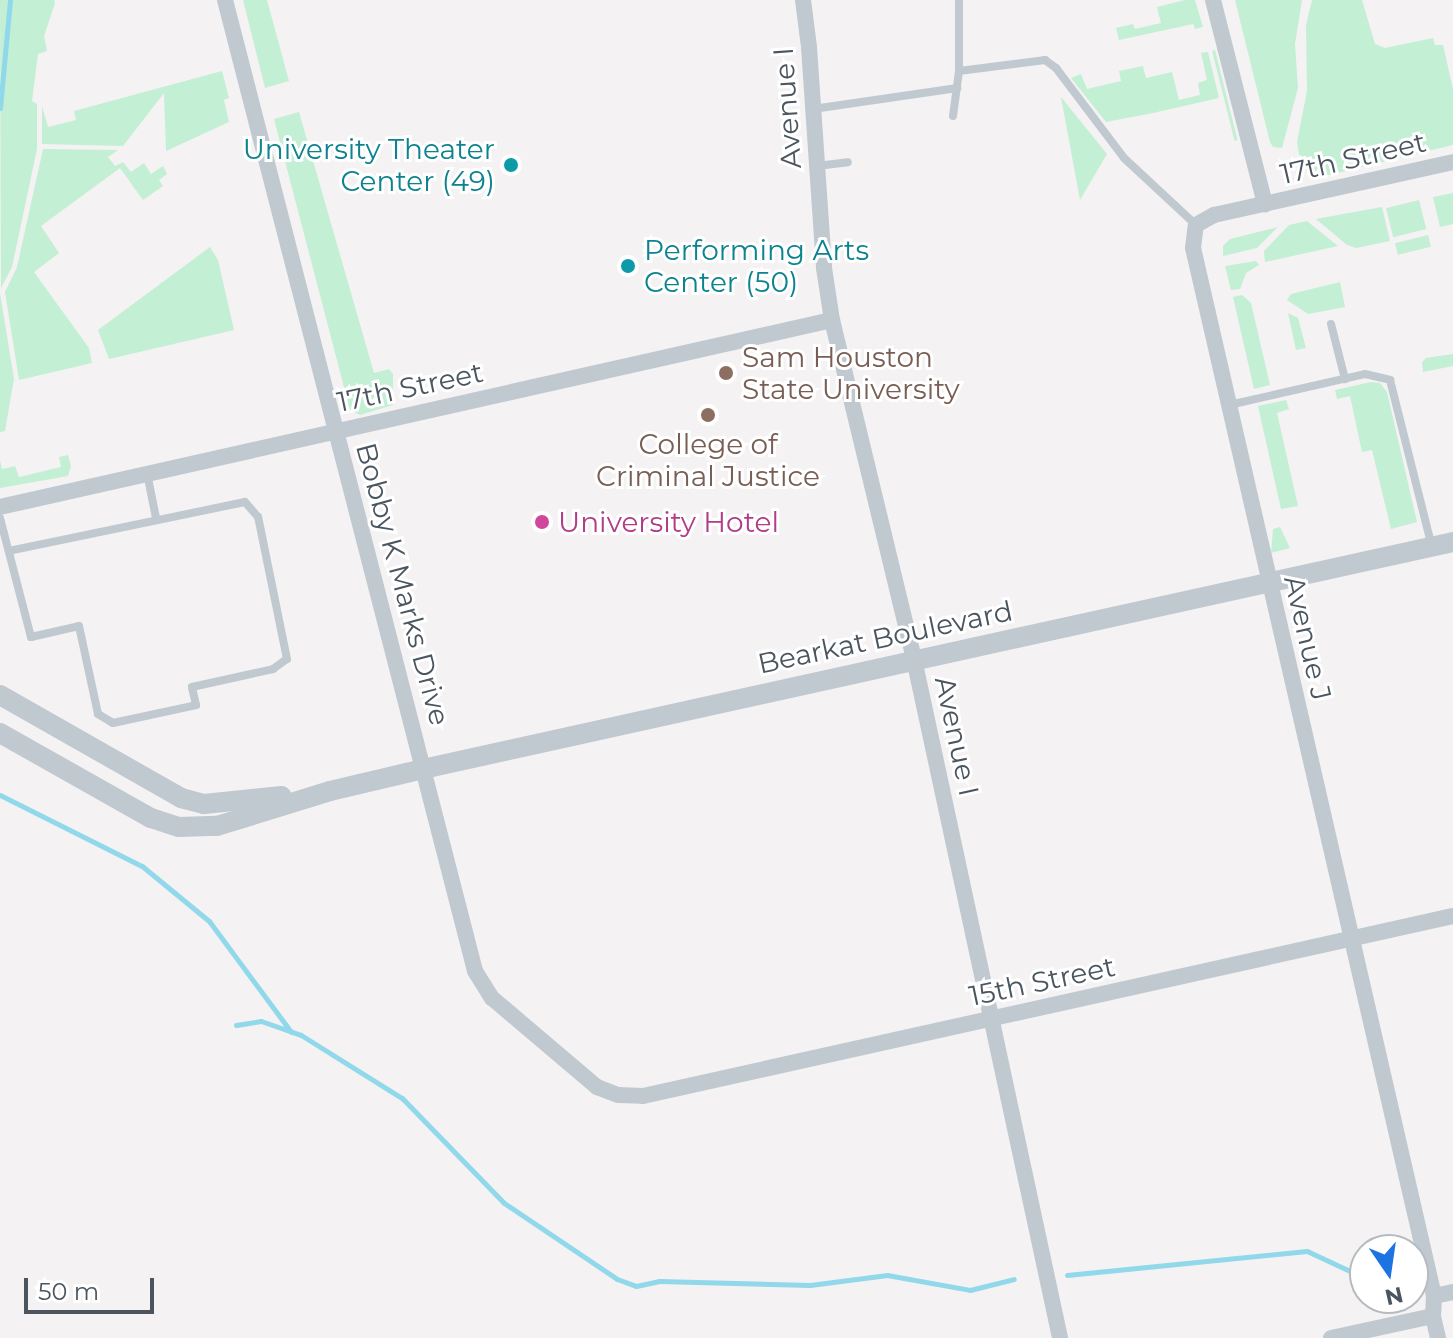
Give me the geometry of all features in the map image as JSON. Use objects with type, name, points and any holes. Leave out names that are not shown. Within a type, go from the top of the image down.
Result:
[{"type":"street","name":"Bobby K Marks Drive","points":[[225,0],[475,971],[492,998],[597,1087],[618,1095],[643,1096]]},
{"type":"street","name":"Avenue I","points":[[803,0],[824,268],[832,320],[914,659],[1060,1338]]},
{"type":"street","points":[[1196,225],[1214,215],[1265,204],[1213,0]]},
{"type":"street","name":"17th Street","points":[[1265,204],[1453,162]]},
{"type":"street","name":"Avenue J","points":[[1196,225],[1193,248],[1197,271],[1434,1296],[1433,1316],[1438,1338]]},
{"type":"street","name":"17th Street","points":[[0,507],[832,320]]},
{"type":"street","name":"Bearkat Boulevard","points":[[0,733],[151,818],[179,827],[217,826],[330,791],[423,769],[1453,542]]},
{"type":"street","name":"Bearkat Boulevard","points":[[0,695],[181,798],[204,804],[330,791]]},
{"type":"street","name":"15th Street","points":[[643,1096],[1453,916]]},
{"type":"street","points":[[1434,1296],[1453,1292]]},
{"type":"street","points":[[1331,1338],[1433,1316]]},
{"type":"lane","points":[[953,116],[959,71],[959,0]]},
{"type":"lane","points":[[959,71],[1045,60],[1056,68],[1124,158],[1196,225]]},
{"type":"lane","points":[[813,109],[957,88]]},
{"type":"lane","points":[[817,166],[848,162]]},
{"type":"lane","points":[[1331,324],[1345,379]]},
{"type":"lane","points":[[1228,405],[1376,374],[1390,380],[1395,389],[1432,547]]},
{"type":"lane","points":[[147,473],[156,518]]},
{"type":"lane","points":[[0,518],[31,637],[79,626],[98,714],[113,723],[196,705],[192,687],[273,669],[285,663],[288,653],[285,639],[258,517],[251,505],[237,502],[9,551]]},
{"type":"green space","points":[[0,0],[54,0],[55,3],[44,36],[47,51],[38,54],[32,101],[37,104],[37,149],[12,267],[1,288]]},
{"type":"green space","points":[[243,0],[267,0],[289,81],[265,88]]},
{"type":"green space","points":[[1195,0],[1203,27],[1195,29],[1193,24],[1119,40],[1116,28],[1133,24],[1135,29],[1161,23],[1157,7]]},
{"type":"green space","points":[[1235,0],[1302,0],[1295,44],[1298,88],[1282,148],[1273,147],[1270,142]]},
{"type":"green space","points":[[1312,0],[1362,0],[1375,44],[1385,48],[1433,38],[1435,45],[1443,45],[1453,89],[1453,145],[1329,175],[1316,175],[1301,167],[1297,142],[1307,91],[1306,25]]},
{"type":"green space","points":[[1215,50],[1237,140],[1235,141],[1212,51]]},
{"type":"green space","points":[[1208,52],[1219,98],[1106,122],[1071,78],[1081,74],[1087,89],[1121,81],[1119,71],[1143,66],[1146,78],[1172,72],[1179,100],[1200,95],[1198,83],[1207,80],[1201,53]]},
{"type":"green space","points":[[222,71],[229,98],[224,100],[229,122],[166,151],[164,93],[123,146],[42,144],[42,106],[48,127],[76,120],[74,111]]},
{"type":"green space","points":[[1061,97],[1107,154],[1080,200]]},
{"type":"green space","points":[[299,112],[374,373],[389,369],[393,374],[393,405],[360,415],[350,410],[274,119]]},
{"type":"green space","points":[[43,149],[118,150],[108,157],[115,166],[123,162],[131,172],[144,163],[151,174],[163,166],[167,174],[159,180],[163,186],[143,200],[120,168],[41,226],[59,253],[34,272],[89,348],[92,363],[19,380],[5,292],[17,267]]},
{"type":"green space","points":[[1453,193],[1453,224],[1440,227],[1433,197]]},
{"type":"green space","points":[[1419,200],[1426,229],[1393,237],[1386,208]]},
{"type":"green space","points":[[1382,207],[1390,241],[1356,248],[1347,245],[1316,219]]},
{"type":"green space","points":[[1307,221],[1338,246],[1265,262],[1264,251],[1289,225]]},
{"type":"green space","points":[[1278,227],[1257,248],[1223,256],[1223,246],[1230,239]]},
{"type":"green space","points":[[1428,235],[1431,247],[1398,255],[1395,243]]},
{"type":"green space","points":[[210,247],[218,260],[234,330],[109,359],[98,330]]},
{"type":"green space","points":[[1256,261],[1259,265],[1246,273],[1240,289],[1231,290],[1225,266]]},
{"type":"green space","points":[[1340,282],[1345,307],[1308,314],[1287,300],[1291,294]]},
{"type":"green space","points":[[0,293],[14,379],[5,431],[0,432]]},
{"type":"green space","points":[[1242,295],[1251,303],[1270,385],[1254,389],[1233,297]]},
{"type":"green space","points":[[1288,313],[1298,318],[1306,348],[1296,350]]},
{"type":"green space","points":[[1453,354],[1453,366],[1423,372],[1422,362],[1426,358]]},
{"type":"green space","points":[[1380,383],[1387,392],[1417,522],[1391,529],[1372,450],[1362,452],[1350,396],[1337,399],[1335,390]]},
{"type":"green space","points":[[1286,400],[1289,409],[1277,413],[1298,506],[1281,509],[1258,406]]},
{"type":"green space","points":[[68,455],[71,466],[68,476],[0,488],[0,460],[2,469],[15,466],[19,477],[61,467],[59,457]]},
{"type":"green space","points":[[1280,527],[1290,548],[1271,553],[1273,529]]},
{"type":"waterway","points":[[0,108],[10,0]]},
{"type":"waterway","points":[[0,795],[142,866],[209,921],[291,1032]]},
{"type":"waterway","points":[[236,1025],[261,1021],[301,1035],[402,1098],[504,1203],[617,1279],[636,1286],[659,1281],[810,1285],[887,1275],[970,1290],[1014,1279]]},
{"type":"waterway","points":[[1067,1275],[1307,1251],[1349,1271]]},
{"type":"place","name":"University Theater Center (49)","points":[[511,165]]},
{"type":"place","name":"Performing Arts Center (50)","points":[[628,266]]},
{"type":"place","name":"Sam Houston State University","points":[[726,373]]},
{"type":"place","name":"College of Criminal Justice","points":[[708,415]]},
{"type":"place","name":"University Hotel","points":[[542,522]]}]
